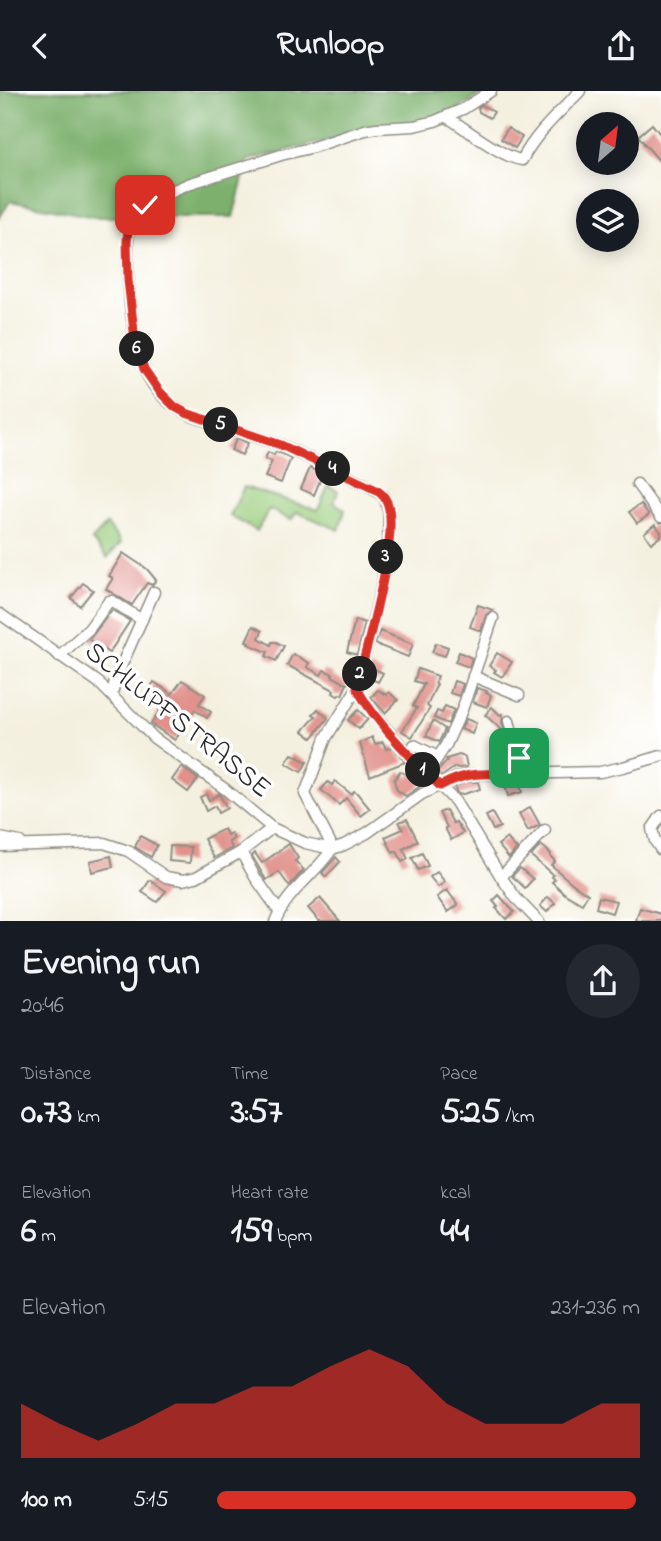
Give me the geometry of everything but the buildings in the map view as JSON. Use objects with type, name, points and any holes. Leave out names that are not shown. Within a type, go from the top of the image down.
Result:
[{"type":"street","points":[[332,849],[305,794],[326,738],[357,688],[382,584],[389,537],[387,503],[377,490],[303,455],[281,445],[201,419],[170,403],[144,369],[135,340],[128,280],[129,221],[156,198],[188,184],[365,130],[419,125],[447,117],[491,91]]},
{"type":"street","points":[[447,117],[503,153],[522,160],[539,136],[580,91]]},
{"type":"street","points":[[637,484],[661,517]]},
{"type":"street","points":[[112,695],[115,680],[155,592]]},
{"type":"street","points":[[60,656],[89,629],[109,601],[142,620]]},
{"type":"street","name":"SCHLUPFSTRASSE","points":[[0,614],[98,682],[154,738],[225,789],[272,828],[305,843],[332,849]]},
{"type":"street","points":[[428,774],[446,745],[462,710],[493,618]]},
{"type":"street","points":[[474,676],[519,695]]},
{"type":"street","points":[[357,688],[383,725],[455,801],[501,877],[538,921]]},
{"type":"street","points":[[509,721],[519,758],[517,775]]},
{"type":"street","points":[[414,745],[438,757]]},
{"type":"street","points":[[277,916],[287,899],[332,849],[367,833],[415,799],[455,778],[499,773],[517,775],[610,771],[661,756]]},
{"type":"street","points":[[661,816],[652,829],[661,850]]},
{"type":"street","points":[[0,846],[104,843],[128,851],[166,877],[183,880],[195,877],[241,852],[272,828]]},
{"type":"street","points":[[501,877],[545,830]]},
{"type":"street","points":[[0,838],[32,846]]},
{"type":"street","points":[[241,852],[277,916]]},
{"type":"green space","points":[[0,91],[486,91],[447,116],[248,160],[233,217],[95,217],[10,201],[0,217]]},
{"type":"green space","points":[[328,486],[338,491],[334,502],[345,510],[339,530],[297,512],[291,520],[269,509],[257,531],[230,516],[244,487],[318,510]]},
{"type":"green space","points":[[107,524],[121,543],[107,558],[92,540]]},
{"type":"route","points":[[145,205],[129,221],[128,280],[136,349],[144,369],[160,392],[180,410],[281,445],[384,496],[390,521],[388,547],[382,584],[360,671],[357,688],[361,696],[383,725],[440,786],[465,775],[517,775],[519,758]]}]
